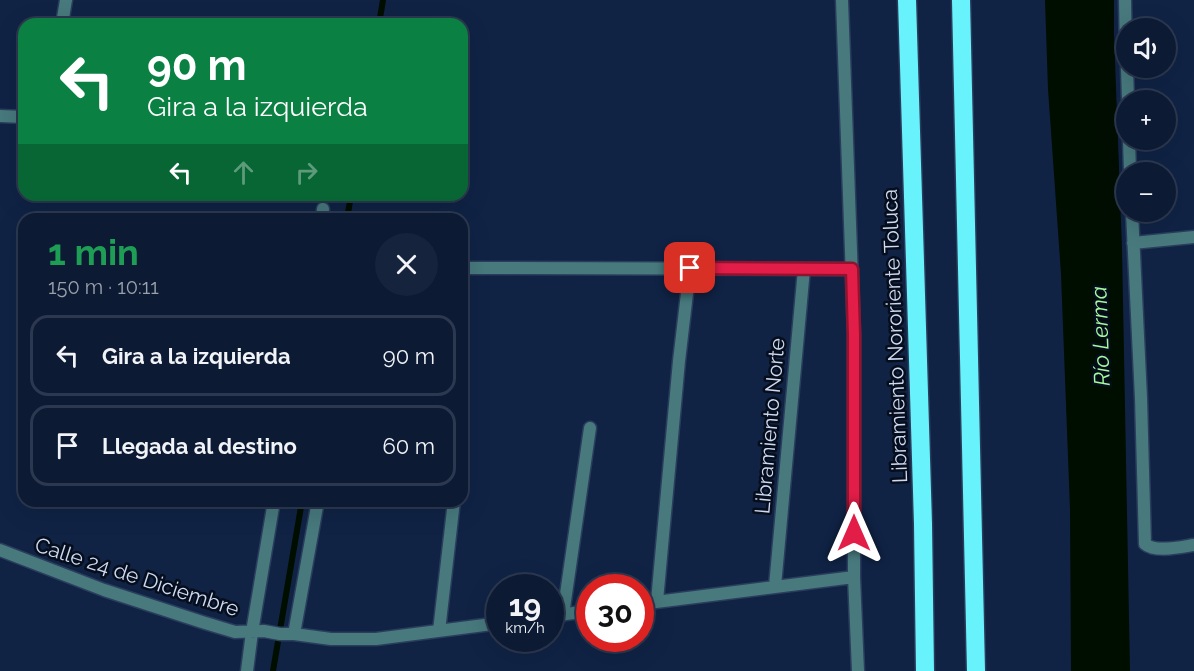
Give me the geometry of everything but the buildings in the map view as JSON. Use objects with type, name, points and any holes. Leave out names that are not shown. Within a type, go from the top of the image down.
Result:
[{"type":"highway","name":"Libramiento Nororiente Toluca","points":[[907,0],[925,671]]},
{"type":"highway","points":[[961,0],[976,671]]},
{"type":"street","points":[[63,18],[66,0]]},
{"type":"street","points":[[842,0],[854,335],[854,576],[858,671]]},
{"type":"street","points":[[1125,0],[1125,18]]},
{"type":"street","points":[[0,116],[18,117]]},
{"type":"street","points":[[1132,222],[1145,544],[1156,549],[1194,545]]},
{"type":"street","points":[[1133,243],[1194,237]]},
{"type":"street","points":[[468,268],[852,269]]},
{"type":"street","points":[[657,601],[690,268]]},
{"type":"street","name":"Libramiento Norte","points":[[775,586],[804,269]]},
{"type":"street","points":[[564,575],[590,428]]},
{"type":"street","points":[[247,671],[258,632],[273,507]]},
{"type":"street","points":[[294,634],[317,507]]},
{"type":"street","points":[[439,630],[453,507]]},
{"type":"street","name":"Calle 24 de Diciembre","points":[[0,550],[104,590],[235,632],[294,634],[331,639],[376,639],[486,625]]},
{"type":"street","points":[[654,602],[854,576]]},
{"type":"water","name":"Río Lerma","points":[[1045,0],[1114,0],[1116,150],[1118,150],[1119,162],[1116,162],[1116,222],[1121,222],[1122,249],[1130,671],[1071,671],[1070,509],[1061,274],[1048,89]]},
{"type":"waterway","points":[[380,18],[383,0]]},
{"type":"waterway","points":[[348,213],[350,201]]},
{"type":"waterway","points":[[273,671],[301,507]]},
{"type":"route","points":[[690,268],[852,269],[854,533]]}]
